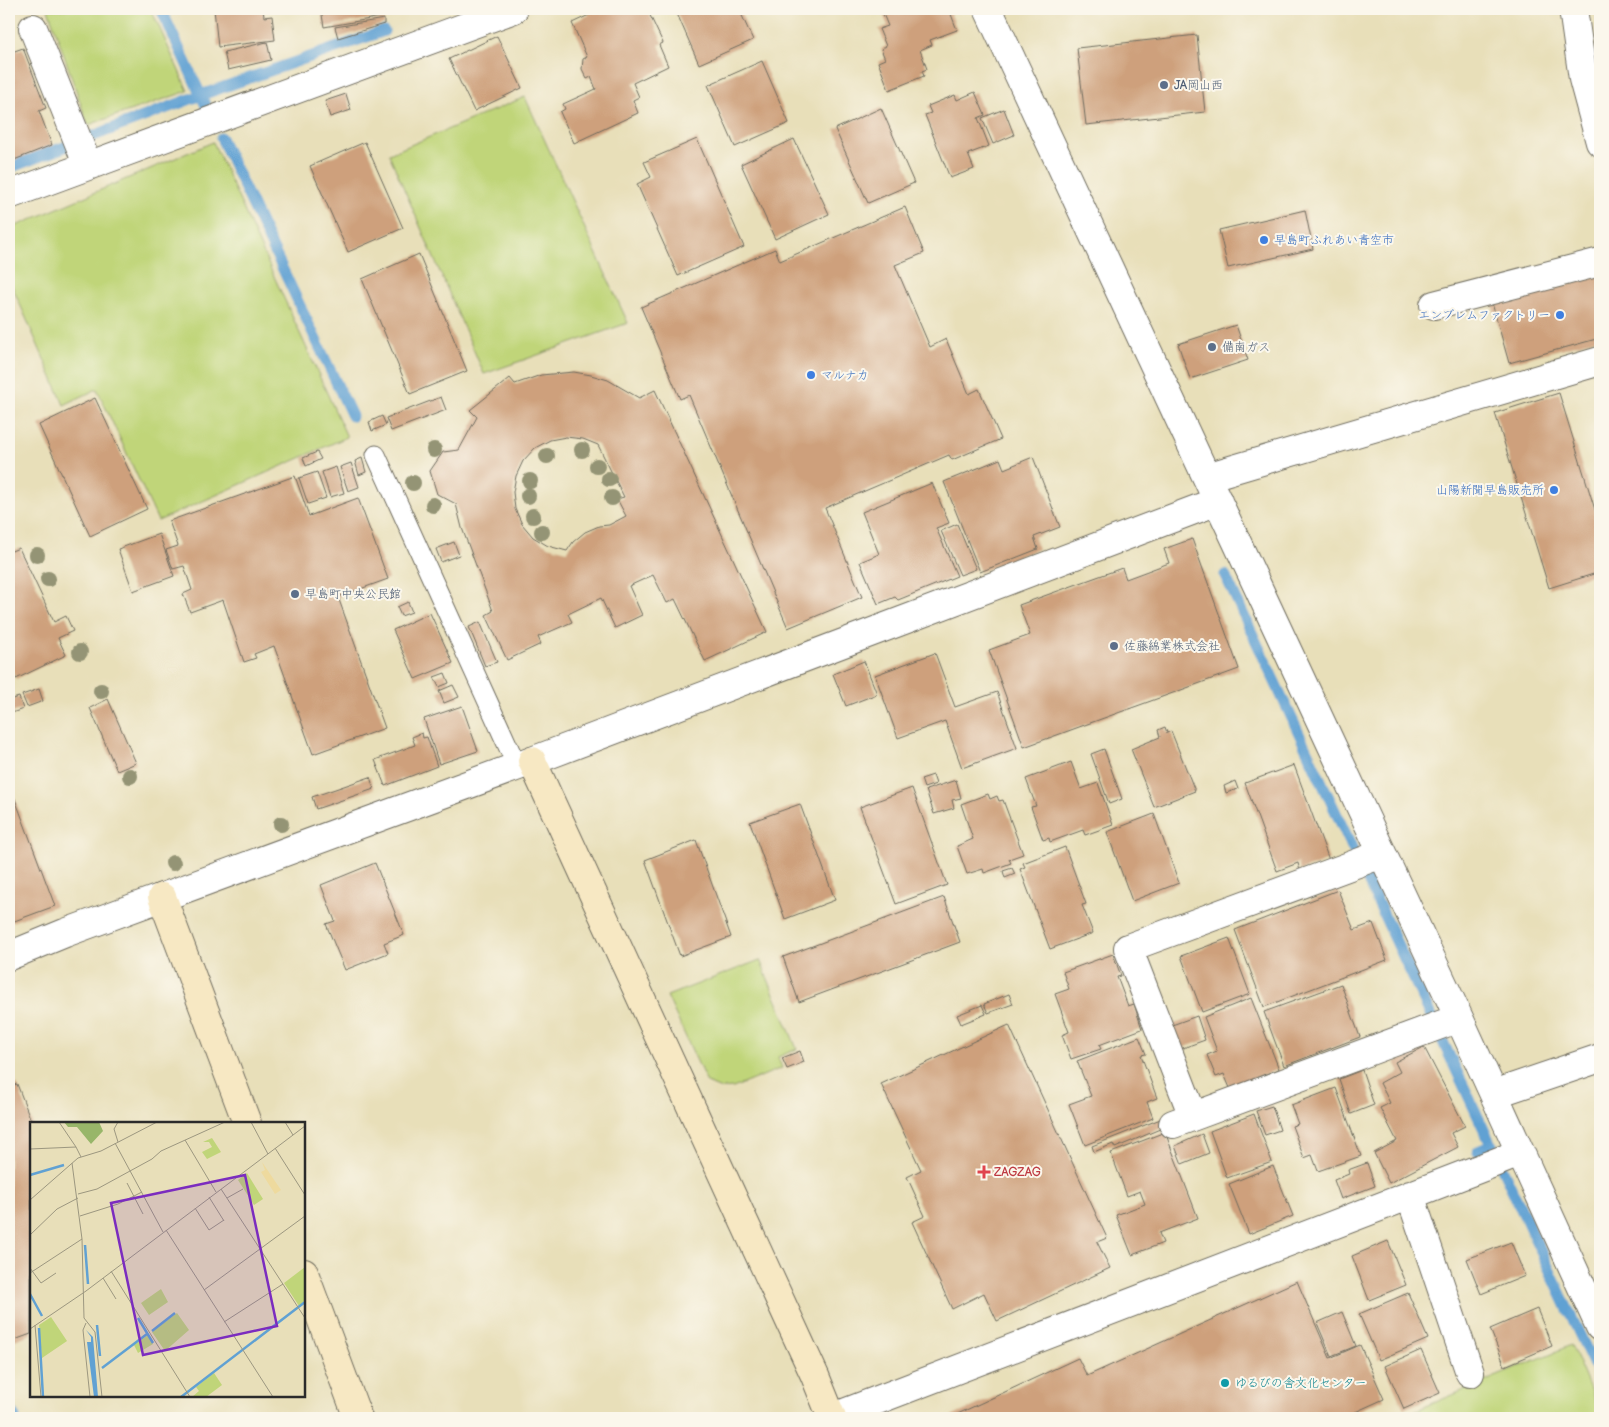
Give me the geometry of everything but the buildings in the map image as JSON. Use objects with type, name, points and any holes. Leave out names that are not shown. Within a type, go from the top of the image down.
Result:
[{"type":"street","points":[[9,195],[82,150],[514,9]]},
{"type":"street","points":[[988,9],[1212,489],[1454,1020],[1494,1094],[1507,1158],[1600,1327]]},
{"type":"street","points":[[1573,9],[1583,79],[1600,142]]},
{"type":"street","points":[[33,28],[82,150]]},
{"type":"street","points":[[1434,305],[1600,262]]},
{"type":"street","points":[[9,956],[162,897],[524,764],[1212,489],[1600,361]]},
{"type":"street","points":[[524,764],[815,1376],[831,1418],[1507,1158]]},
{"type":"street","points":[[1378,856],[1128,948],[1183,1120],[1454,1020]]},
{"type":"street","points":[[162,897],[247,1122]]},
{"type":"street","points":[[1494,1094],[1600,1058]]},
{"type":"street","points":[[1410,1195],[1470,1373]]},
{"type":"street","points":[[305,1276],[358,1418]]},
{"type":"lane","points":[[376,455],[524,764]]},
{"type":"green space","points":[[48,9],[151,9],[188,91],[88,125]]},
{"type":"green space","points":[[525,97],[628,323],[484,374],[389,154]]},
{"type":"green space","points":[[213,142],[347,437],[158,521],[97,389],[64,405],[9,279],[9,229]]},
{"type":"green space","points":[[760,960],[797,1049],[778,1057],[782,1068],[733,1088],[721,1089],[707,1083],[667,996]]},
{"type":"green space","points":[[1571,1345],[1600,1412],[1600,1418],[1398,1418]]},
{"type":"waterway","points":[[161,9],[206,106]]},
{"type":"waterway","points":[[9,168],[201,95],[384,31]]},
{"type":"waterway","points":[[221,138],[352,416]]},
{"type":"waterway","points":[[1225,575],[1600,1378]]},
{"type":"waterway","points":[[1478,1151],[1492,1145]]},
{"type":"waterway","points":[[9,1405],[15,1418]]},
{"type":"place","name":"JA岡山西","points":[[1164,85]]},
{"type":"place","name":"早島町ふれあい青空市","points":[[1264,240]]},
{"type":"place","name":"エンブレムファクトリー","points":[[1560,315]]},
{"type":"place","name":"備南ガス","points":[[1212,347]]},
{"type":"place","name":"マルナカ","points":[[811,375]]},
{"type":"place","name":"山陽新聞早島販売所","points":[[1554,490]]},
{"type":"place","name":"早島町中央公民館","points":[[295,594]]},
{"type":"place","name":"佐藤綿業株式会社","points":[[1114,646]]},
{"type":"place","name":"ZAGZAG","points":[[984,1172]]},
{"type":"place","name":"ゆるびの舎文化センター","points":[[1225,1383]]}]
